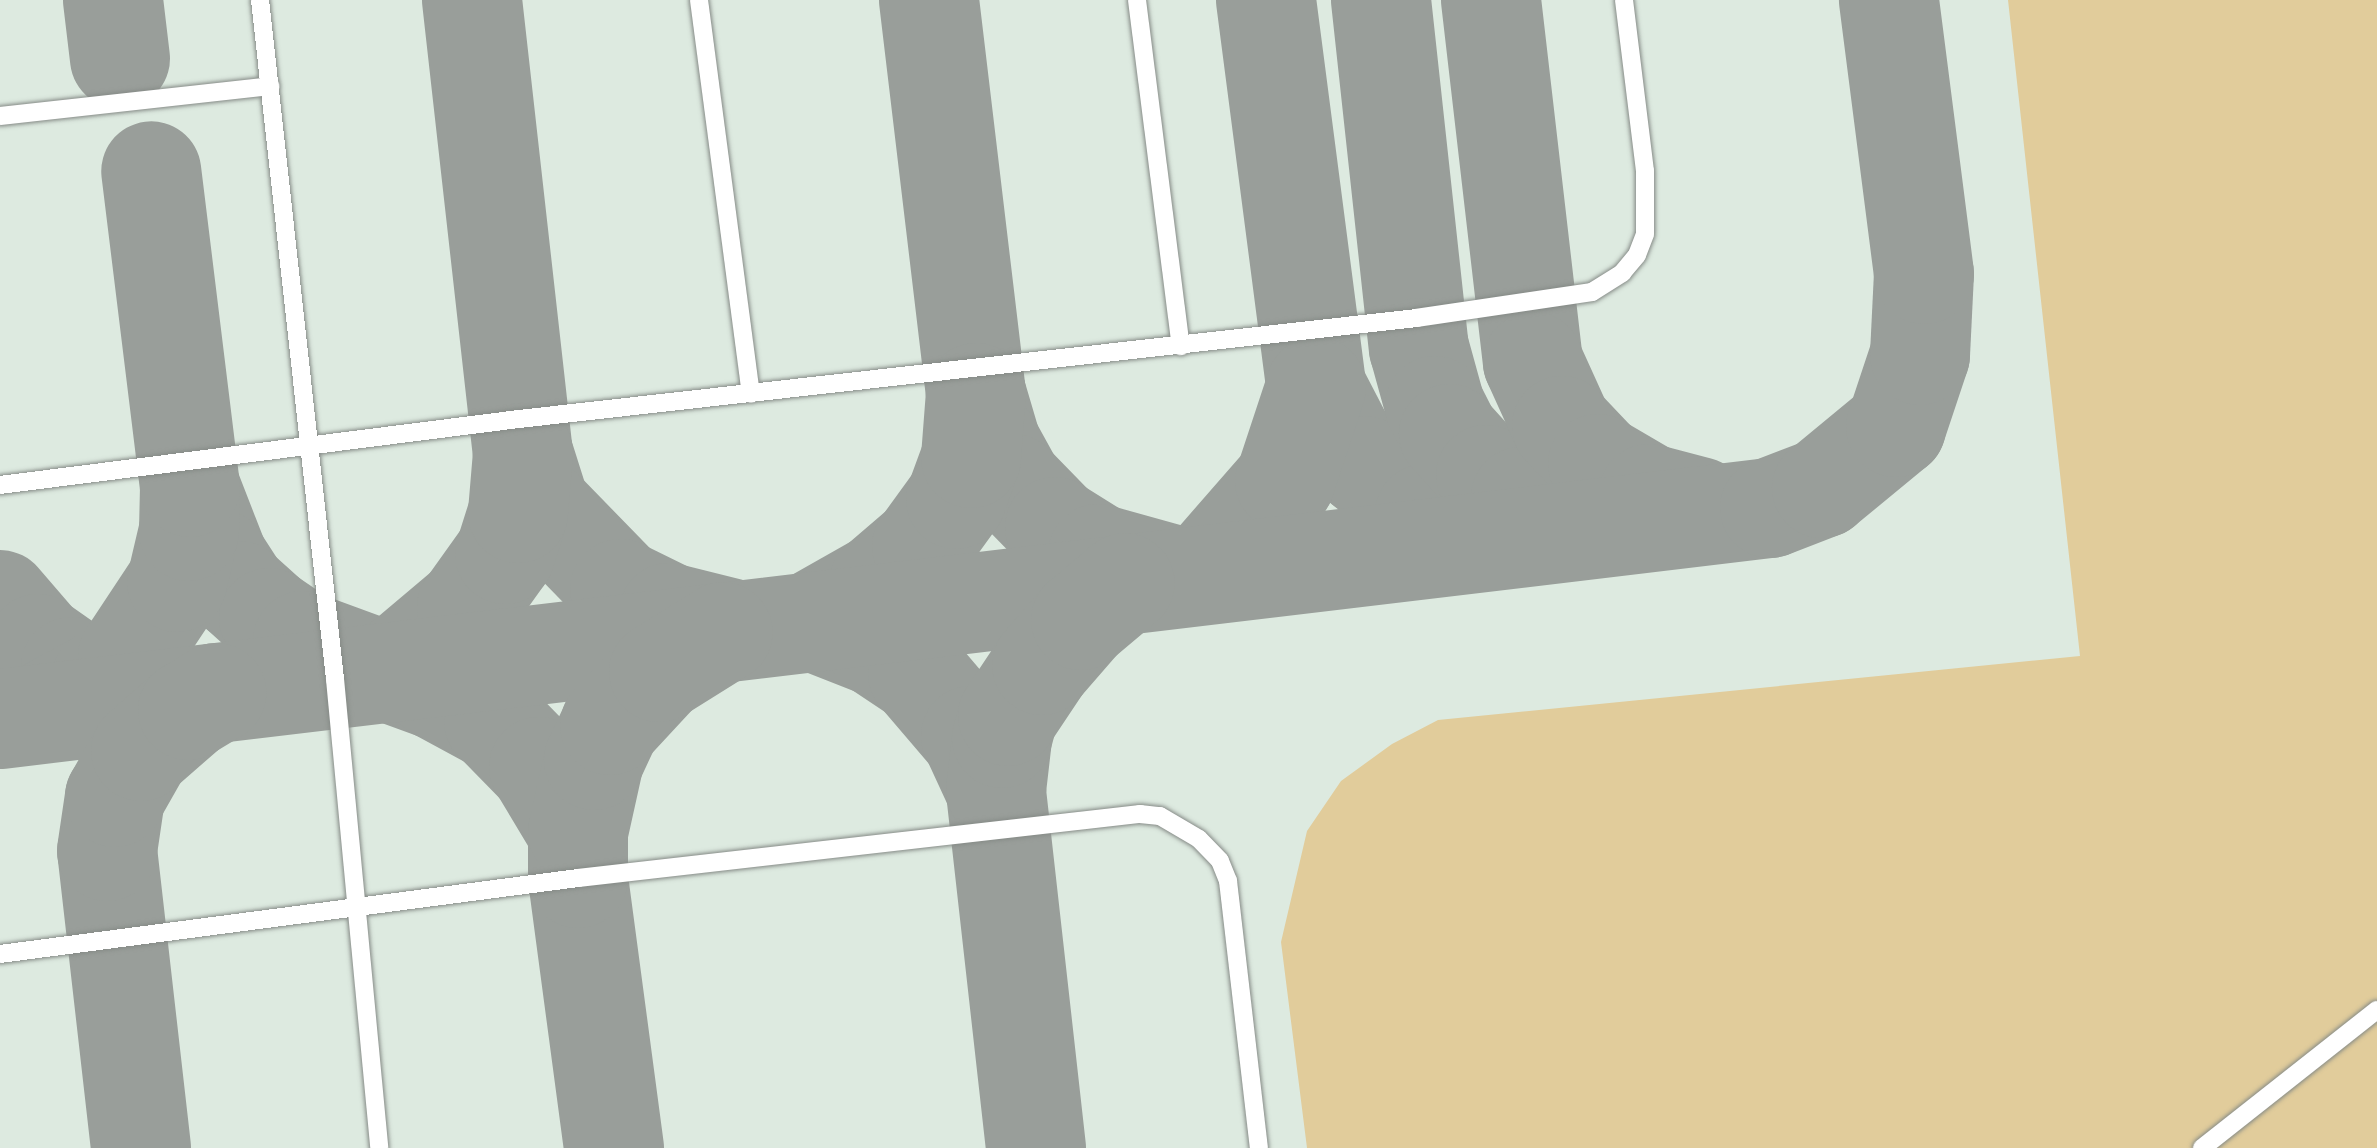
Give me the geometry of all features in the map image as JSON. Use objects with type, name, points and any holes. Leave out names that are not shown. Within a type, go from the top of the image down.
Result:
[{"type":"lane","points":[[260,0],[357,909],[379,1148]]},
{"type":"lane","points":[[699,0],[751,394]]},
{"type":"lane","points":[[1137,0],[1181,346]]},
{"type":"lane","points":[[0,485],[1526,305],[1592,292],[1622,273],[1637,255],[1645,234],[1645,171],[1624,0]]},
{"type":"lane","points":[[0,116],[270,86]]},
{"type":"lane","points":[[0,954],[578,878],[1140,814],[1160,816],[1199,839],[1220,861],[1228,881],[1259,1148]]},
{"type":"lane","points":[[2202,1148],[2377,1010]]},
{"type":"shaded area","points":[[0,0],[2377,0],[2377,1148],[0,1148]]},
{"type":"shaded area","points":[[2008,0],[2377,0],[2377,1148],[1307,1148],[1281,942],[1307,831],[1341,781],[1392,744],[1438,720],[2080,656]]},
{"type":"taxiway","points":[[113,0],[120,59]]},
{"type":"taxiway","points":[[472,0],[523,453],[540,507],[620,589],[669,613],[729,628]]},
{"type":"taxiway","points":[[929,0],[976,393],[991,444],[1013,484],[1055,527],[1098,554],[1173,575]]},
{"type":"taxiway","points":[[1266,0],[1316,387],[1343,439],[1364,466],[1425,514],[1487,540]]},
{"type":"taxiway","points":[[1381,0],[1419,348],[1435,406],[1449,434],[1486,475],[1521,497],[1607,523]]},
{"type":"taxiway","points":[[1491,0],[1533,362],[1562,426],[1598,464],[1649,494],[1699,507]]},
{"type":"taxiway","points":[[0,719],[1770,508],[1822,488],[1896,427],[1920,355],[1924,274],[1889,0]]},
{"type":"taxiway","points":[[40,713],[101,680],[128,656],[177,582],[189,531],[190,487],[151,171]]},
{"type":"taxiway","points":[[1204,574],[1285,481],[1316,387]]},
{"type":"taxiway","points":[[819,617],[879,583],[922,546],[956,499],[971,458],[976,393]]},
{"type":"taxiway","points":[[389,673],[467,607],[505,554],[518,513],[523,453]]},
{"type":"taxiway","points":[[190,487],[218,559],[239,591],[269,618],[303,641],[437,690],[494,721],[539,767],[578,832]]},
{"type":"taxiway","points":[[1036,1148],[996,790],[1002,738],[1008,716],[1042,665],[1081,620],[1125,583]]},
{"type":"taxiway","points":[[0,600],[38,644],[71,667],[101,680],[156,692]]},
{"type":"taxiway","points":[[812,621],[876,646],[918,674],[971,736],[996,790]]},
{"type":"taxiway","points":[[614,1148],[578,878],[578,832],[594,760],[610,725],[659,672],[723,632]]},
{"type":"taxiway","points":[[141,1148],[107,851],[115,797],[141,751],[188,710],[216,693]]}]
